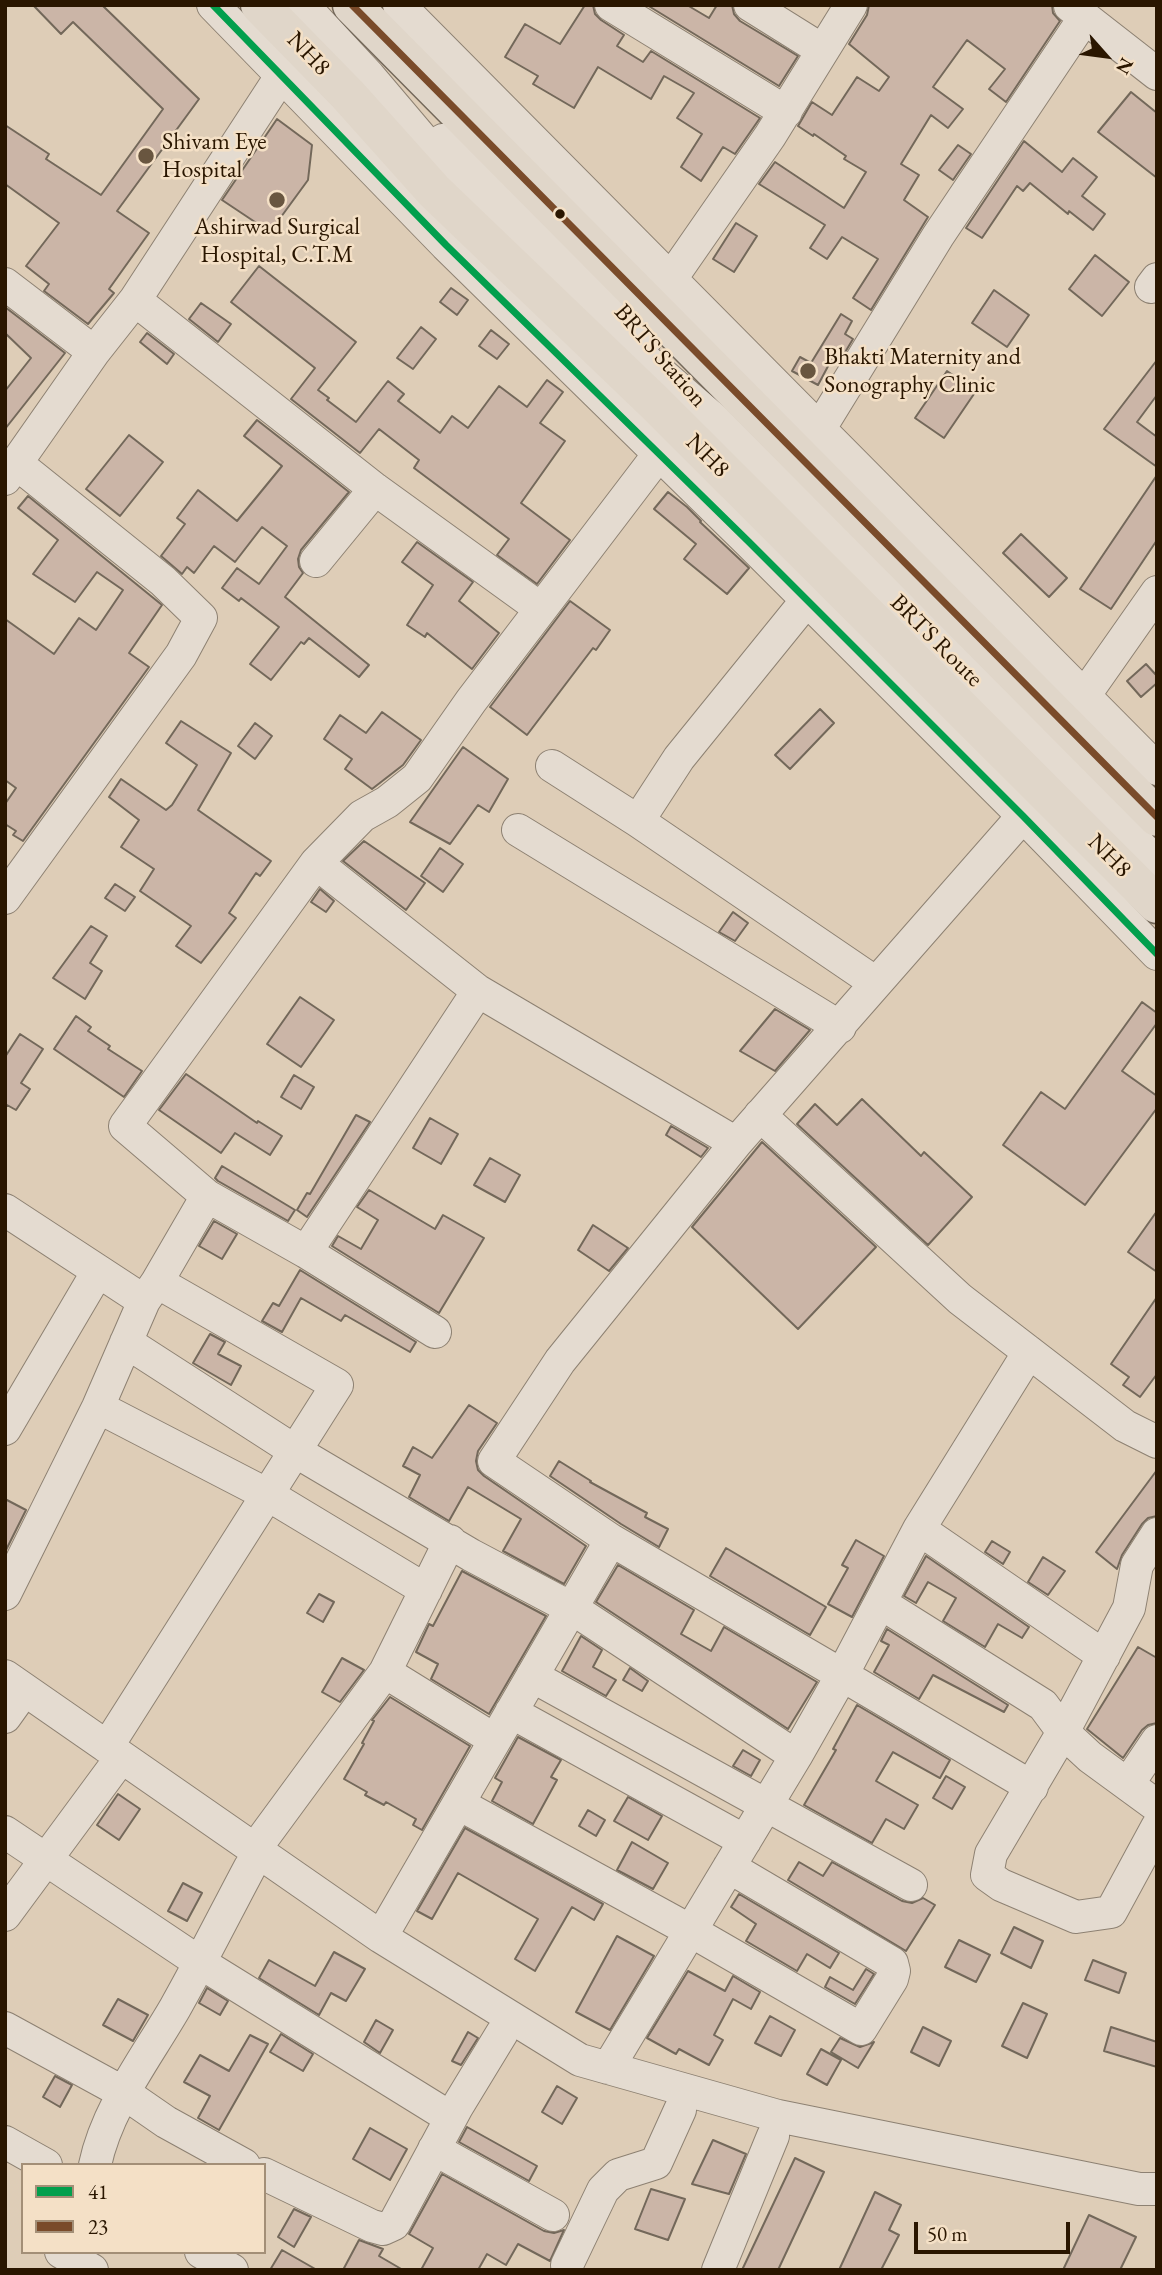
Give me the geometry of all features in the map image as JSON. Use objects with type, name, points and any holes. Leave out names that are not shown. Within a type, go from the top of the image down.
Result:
[{"type":"main road","name":"NH8","points":[[260,5],[314,26],[1157,817]]},
{"type":"main road","name":"NH8","points":[[314,26],[434,191],[655,403],[1157,905]]},
{"type":"street","points":[[213,5],[314,26],[446,245],[807,600],[1157,954]]},
{"type":"street","points":[[399,5],[1157,769]]},
{"type":"street","points":[[611,5],[786,112]]},
{"type":"street","points":[[750,5],[822,50]]},
{"type":"street","points":[[670,280],[786,112],[851,5]]},
{"type":"street","points":[[820,428],[1077,11],[1157,74]]},
{"type":"street","points":[[5,898],[181,656],[201,618],[163,581],[11,471],[94,352],[135,300],[314,26]]},
{"type":"street","name":"BRTS Station","points":[[314,26],[369,76],[468,193],[594,315],[715,420]]},
{"type":"street","points":[[5,284],[94,352]]},
{"type":"street","points":[[135,300],[375,489],[541,609]]},
{"type":"street","name":"BRTS Route","points":[[715,420],[1157,863]]},
{"type":"street","points":[[435,1332],[306,1252],[207,1196],[125,1126],[316,863],[362,816],[387,802],[417,778],[471,701],[659,454]]},
{"type":"street","points":[[316,561],[375,489]]},
{"type":"street","points":[[1084,696],[1157,592]]},
{"type":"street","points":[[638,821],[679,758],[807,600]]},
{"type":"street","points":[[552,766],[638,821],[876,983]]},
{"type":"street","points":[[1023,816],[736,1143],[561,1361],[494,1461],[611,1540],[1032,1787]]},
{"type":"street","points":[[518,830],[840,1027]]},
{"type":"street","points":[[316,863],[478,991],[736,1143]]},
{"type":"street","points":[[306,1252],[478,991]]},
{"type":"street","points":[[760,1115],[960,1299],[1125,1426],[1157,1442]]},
{"type":"street","points":[[5,1594],[98,1407],[150,1292],[207,1196]]},
{"type":"street","points":[[5,1915],[46,1859],[267,1495],[337,1385],[150,1292],[98,1271],[6,1213]]},
{"type":"street","points":[[5,1429],[98,1271]]},
{"type":"street","points":[[126,1342],[295,1451],[573,1609],[796,1756]]},
{"type":"street","points":[[608,2068],[796,1756],[881,1604],[919,1529],[1029,1352]]},
{"type":"street","points":[[98,1407],[267,1495],[426,1590]]},
{"type":"street","points":[[919,1529],[1104,1656]]},
{"type":"street","points":[[1157,1534],[1137,1565],[1129,1608],[1063,1732],[991,1854],[987,1875],[1001,1885],[1076,1917],[1111,1912],[1157,1827]]},
{"type":"street","points":[[381,1937],[611,1540]]},
{"type":"street","points":[[95,2163],[124,2093],[175,2008],[252,1858],[385,1672],[450,1541]]},
{"type":"street","points":[[881,1604],[1043,1704],[1063,1732],[1090,1757],[1157,1805]]},
{"type":"street","points":[[385,1672],[495,1740]]},
{"type":"street","points":[[532,1676],[911,1885]]},
{"type":"street","points":[[8,1698],[109,1758],[252,1858],[580,2060],[778,2116],[1139,2189],[1157,2189]]},
{"type":"street","points":[[458,1804],[691,1931],[862,2029],[891,1979],[894,1971],[892,1963],[737,1854],[510,1712]]},
{"type":"street","points":[[1128,1784],[1157,1741]]},
{"type":"street","points":[[5,1832],[199,1962],[451,2118]]},
{"type":"street","points":[[252,1858],[351,1938],[580,2081],[773,2136],[1157,2209]]},
{"type":"street","points":[[5,2028],[124,2093],[166,2122],[240,2163]]},
{"type":"street","points":[[266,2175],[383,2229],[394,2224],[451,2118],[502,2033]]},
{"type":"street","points":[[567,2264],[603,2190],[618,2175],[656,2163],[680,2110]]},
{"type":"street","points":[[718,2270],[773,2136]]},
{"type":"street","points":[[5,2142],[42,2163]]},
{"type":"street","points":[[434,2149],[553,2215]]},
{"type":"street","points":[[41,2270],[51,2254]]},
{"type":"street","points":[[64,2254],[92,2270]]},
{"type":"street","points":[[204,2254],[232,2270]]},
{"type":"building","points":[[33,5],[102,5],[199,99],[117,211],[149,233],[109,289],[114,293],[88,324],[44,291],[49,284],[26,266],[59,223],[5,184],[5,125],[49,154],[46,159],[101,195],[163,109],[73,22],[61,34]]},
{"type":"building","points":[[585,5],[593,5],[595,14],[601,20],[624,35],[617,46],[643,62],[651,51],[760,118],[735,154],[723,147],[701,181],[681,167],[702,134],[677,118],[694,93],[664,76],[651,99],[598,67],[574,108],[533,84],[538,76],[505,57],[525,24],[560,44]]},
{"type":"building","points":[[647,5],[687,5],[709,18],[717,5],[732,5],[734,14],[740,21],[798,56],[779,86]]},
{"type":"building","points":[[869,5],[1052,5],[1053,13],[1060,21],[1006,102],[989,89],[1005,69],[967,40],[933,87],[963,109],[948,128],[931,115],[901,164],[919,175],[904,200],[928,217],[871,310],[853,298],[878,259],[842,237],[827,259],[810,248],[825,225],[759,184],[775,162],[844,208],[866,172],[844,159],[846,156],[814,134],[813,136],[798,126],[812,102],[832,115],[857,77],[879,91],[889,77],[849,44],[867,15]]},
{"type":"building","points":[[1131,92],[1157,113],[1157,178],[1098,132]]},
{"type":"building","points":[[277,119],[312,145],[308,180],[270,232],[222,200]]},
{"type":"building","points":[[1024,141],[1062,172],[1073,158],[1097,177],[1082,196],[1105,214],[1093,230],[1069,211],[1068,214],[1030,183],[1023,191],[1017,186],[982,238],[966,228]]},
{"type":"building","points":[[958,145],[971,154],[953,180],[939,170]]},
{"type":"building","points":[[736,223],[757,236],[734,272],[713,259]]},
{"type":"building","points":[[1095,255],[1129,282],[1102,316],[1069,289]]},
{"type":"building","points":[[259,266],[356,342],[318,390],[356,422],[388,381],[404,394],[398,401],[440,433],[452,416],[468,428],[499,386],[527,407],[547,380],[563,392],[540,423],[565,441],[521,503],[570,540],[537,584],[497,555],[509,539],[414,468],[419,460],[379,429],[360,453],[291,399],[315,368],[231,302]]},
{"type":"building","points":[[451,288],[468,300],[457,315],[440,302]]},
{"type":"building","points":[[994,290],[1029,315],[1007,347],[972,323]]},
{"type":"building","points":[[201,303],[231,324],[218,342],[189,319]]},
{"type":"building","points":[[5,307],[65,353],[5,429],[5,391],[31,358],[5,333]]},
{"type":"building","points":[[841,314],[852,321],[845,334],[853,339],[841,359],[834,355],[818,385],[792,371],[800,357],[811,363]]},
{"type":"building","points":[[421,327],[436,339],[413,369],[397,358]]},
{"type":"building","points":[[491,330],[509,344],[497,359],[479,346]]},
{"type":"building","points":[[147,333],[174,354],[167,364],[140,342]]},
{"type":"building","points":[[1157,360],[1157,395],[1137,422],[1157,437],[1157,467],[1104,429]]},
{"type":"building","points":[[947,371],[976,391],[944,438],[915,418]]},
{"type":"building","points":[[257,420],[349,492],[301,550],[298,559],[303,573],[285,597],[369,665],[359,677],[309,638],[304,644],[301,642],[271,680],[250,664],[279,627],[241,598],[239,601],[222,588],[237,568],[259,584],[287,546],[262,527],[235,562],[214,546],[194,573],[187,567],[182,574],[161,556],[185,524],[177,518],[198,490],[237,521],[282,466],[244,436]]},
{"type":"building","points":[[129,435],[163,462],[120,516],[86,489]]},
{"type":"building","points":[[1157,475],[1157,540],[1111,609],[1080,589]]},
{"type":"building","points":[[668,492],[749,568],[727,594],[684,559],[696,544],[654,509]]},
{"type":"building","points":[[28,496],[162,605],[129,653],[149,667],[23,841],[13,835],[16,831],[5,824],[5,804],[16,788],[5,780],[5,619],[54,654],[79,618],[96,630],[123,590],[97,572],[75,602],[33,574],[58,540],[18,508]]},
{"type":"building","points":[[1021,534],[1067,578],[1049,597],[1003,553]]},
{"type":"building","points":[[417,542],[473,582],[459,601],[499,633],[472,669],[427,633],[425,637],[407,625],[433,585],[402,562]]},
{"type":"building","points":[[570,601],[610,630],[596,650],[593,648],[527,735],[490,707]]},
{"type":"building","points":[[1146,664],[1157,676],[1157,683],[1141,697],[1127,681]]},
{"type":"building","points":[[820,709],[834,723],[790,769],[775,755]]},
{"type":"building","points":[[382,712],[421,740],[403,765],[372,789],[345,769],[352,759],[324,739],[340,715],[366,733]]},
{"type":"building","points":[[181,721],[231,753],[198,810],[271,861],[260,876],[256,873],[229,913],[236,918],[201,963],[176,946],[191,926],[140,891],[154,869],[121,847],[139,820],[109,797],[121,779],[166,810],[172,805],[197,765],[166,743]]},
{"type":"building","points":[[255,723],[272,736],[255,759],[238,746]]},
{"type":"building","points":[[463,747],[508,779],[489,812],[478,805],[450,844],[410,822]]},
{"type":"building","points":[[364,841],[425,883],[406,910],[343,861]]},
{"type":"building","points":[[440,848],[463,864],[443,892],[421,876]]},
{"type":"building","points":[[115,884],[135,897],[125,911],[105,898]]},
{"type":"building","points":[[320,889],[334,901],[326,912],[311,902]]},
{"type":"building","points":[[733,912],[748,923],[735,941],[719,932]]},
{"type":"building","points":[[91,926],[107,936],[90,963],[102,971],[85,999],[53,978]]},
{"type":"building","points":[[300,997],[334,1020],[301,1067],[267,1044]]},
{"type":"building","points":[[1142,1002],[1157,1013],[1157,1023],[1122,1071],[1157,1096],[1157,1108],[1085,1205],[1003,1145],[1041,1092],[1065,1109]]},
{"type":"building","points":[[775,1009],[810,1030],[775,1071],[740,1051]]},
{"type":"building","points":[[76,1016],[91,1027],[88,1031],[110,1046],[108,1049],[142,1071],[124,1097],[54,1049]]},
{"type":"building","points":[[20,1034],[43,1049],[21,1083],[30,1089],[16,1110],[7,1105],[5,1108],[5,1057]]},
{"type":"building","points":[[186,1074],[257,1123],[258,1121],[282,1136],[270,1155],[235,1133],[221,1153],[159,1110]]},
{"type":"building","points":[[294,1075],[314,1087],[301,1109],[281,1097]]},
{"type":"building","points":[[862,1099],[921,1156],[924,1152],[972,1197],[928,1245],[797,1124],[815,1104],[837,1125]]},
{"type":"building","points":[[356,1115],[370,1122],[307,1217],[297,1210],[307,1193],[310,1194]]},
{"type":"building","points":[[430,1118],[458,1134],[441,1164],[413,1148]]},
{"type":"building","points":[[671,1126],[708,1148],[701,1157],[666,1135]]},
{"type":"building","points":[[762,1142],[876,1247],[798,1329],[692,1227]]},
{"type":"building","points":[[490,1158],[520,1175],[505,1202],[474,1185]]},
{"type":"building","points":[[222,1166],[295,1210],[288,1221],[218,1181],[215,1178]]},
{"type":"building","points":[[369,1190],[435,1229],[443,1215],[484,1238],[439,1313],[332,1246],[338,1236],[361,1249],[378,1220],[357,1207]]},
{"type":"building","points":[[1157,1211],[1157,1272],[1128,1252]]},
{"type":"building","points":[[214,1221],[237,1234],[222,1259],[199,1246]]},
{"type":"building","points":[[593,1225],[628,1248],[609,1271],[578,1250]]},
{"type":"building","points":[[300,1270],[416,1342],[410,1352],[345,1315],[341,1321],[301,1298],[282,1332],[262,1321],[273,1303],[279,1306]]},
{"type":"building","points":[[1157,1297],[1157,1374],[1140,1397],[1123,1385],[1129,1377],[1111,1364]]},
{"type":"building","points":[[210,1334],[225,1342],[218,1354],[241,1366],[231,1385],[193,1363]]},
{"type":"building","points":[[469,1405],[497,1423],[478,1451],[478,1470],[586,1546],[564,1584],[503,1551],[521,1519],[468,1487],[449,1521],[409,1497],[420,1475],[403,1466],[413,1447],[432,1458]]},
{"type":"building","points":[[559,1461],[590,1482],[647,1513],[645,1517],[668,1529],[659,1547],[550,1476]]},
{"type":"building","points":[[1157,1470],[1157,1516],[1148,1518],[1142,1524],[1122,1555],[1117,1569],[1096,1552]]},
{"type":"building","points":[[5,1499],[26,1510],[5,1552]]},
{"type":"building","points":[[856,1540],[884,1556],[852,1617],[828,1604],[848,1568],[842,1565]]},
{"type":"building","points":[[992,1541],[1010,1552],[1003,1564],[985,1552]]},
{"type":"building","points":[[726,1548],[826,1607],[810,1635],[710,1576]]},
{"type":"building","points":[[926,1556],[1029,1627],[1022,1638],[998,1624],[985,1647],[943,1621],[956,1598],[928,1582],[916,1603],[904,1596]]},
{"type":"building","points":[[1043,1557],[1065,1571],[1048,1595],[1028,1582]]},
{"type":"building","points":[[618,1565],[694,1610],[681,1634],[711,1651],[724,1627],[817,1682],[788,1729],[596,1602]]},
{"type":"building","points":[[462,1571],[546,1616],[489,1714],[431,1679],[438,1664],[416,1652],[429,1624],[433,1626]]},
{"type":"building","points":[[319,1594],[334,1602],[323,1622],[307,1613]]},
{"type":"building","points":[[887,1629],[1008,1705],[1004,1712],[933,1675],[919,1699],[874,1672],[889,1645],[881,1641]]},
{"type":"building","points":[[581,1636],[602,1650],[593,1667],[616,1680],[606,1696],[562,1671]]},
{"type":"building","points":[[1138,1647],[1157,1658],[1157,1723],[1142,1730],[1123,1758],[1087,1729]]},
{"type":"building","points":[[342,1658],[364,1670],[340,1702],[322,1692]]},
{"type":"building","points":[[630,1668],[648,1681],[642,1691],[623,1680]]},
{"type":"building","points":[[390,1697],[470,1746],[422,1830],[413,1825],[416,1819],[386,1802],[384,1805],[365,1795],[367,1792],[344,1779],[364,1744],[362,1743],[374,1721],[372,1720]]},
{"type":"building","points":[[857,1705],[950,1760],[940,1778],[893,1752],[876,1781],[918,1805],[904,1829],[886,1819],[872,1843],[804,1805],[836,1750],[833,1749]]},
{"type":"building","points":[[518,1737],[561,1760],[551,1777],[557,1780],[533,1824],[492,1801],[502,1782],[495,1778]]},
{"type":"building","points":[[743,1750],[760,1760],[751,1776],[733,1766]]},
{"type":"building","points":[[946,1776],[965,1787],[952,1809],[933,1798]]},
{"type":"building","points":[[118,1794],[140,1809],[119,1840],[97,1825]]},
{"type":"building","points":[[628,1797],[662,1816],[648,1840],[614,1821]]},
{"type":"building","points":[[588,1810],[605,1820],[596,1836],[579,1826]]},
{"type":"building","points":[[465,1828],[603,1904],[594,1920],[572,1907],[535,1971],[515,1959],[538,1919],[458,1873],[432,1919],[417,1911]]},
{"type":"building","points":[[632,1842],[668,1863],[653,1889],[617,1870]]},
{"type":"building","points":[[799,1862],[823,1876],[832,1862],[902,1901],[912,1903],[923,1898],[935,1905],[906,1951],[788,1880]]},
{"type":"building","points":[[183,1883],[202,1893],[187,1921],[168,1911]]},
{"type":"building","points":[[739,1894],[839,1953],[830,1968],[807,1954],[797,1971],[746,1941],[756,1924],[731,1907]]},
{"type":"building","points":[[1014,1927],[1043,1941],[1031,1968],[1001,1953]]},
{"type":"building","points":[[617,1936],[654,1956],[610,2030],[576,2012]]},
{"type":"building","points":[[959,1940],[990,1955],[976,1982],[945,1967]]},
{"type":"building","points":[[334,1952],[365,1969],[346,2001],[331,1993],[319,2015],[259,1978],[269,1960],[315,1986]]},
{"type":"building","points":[[1093,1960],[1126,1973],[1119,1993],[1085,1980]]},
{"type":"building","points":[[866,1969],[874,1974],[855,2004],[825,1987],[830,1977],[853,1990]]},
{"type":"building","points":[[688,1971],[725,1991],[733,1976],[760,1992],[751,2009],[733,1999],[714,2035],[723,2040],[709,2065],[679,2049],[676,2054],[647,2038]]},
{"type":"building","points":[[207,1988],[228,2001],[220,2015],[199,2003]]},
{"type":"building","points":[[118,1999],[148,2015],[133,2041],[103,2025]]},
{"type":"building","points":[[1023,2003],[1047,2014],[1027,2058],[1002,2046]]},
{"type":"building","points":[[770,2016],[795,2030],[781,2056],[755,2043]]},
{"type":"building","points":[[376,2020],[393,2030],[380,2053],[364,2042]]},
{"type":"building","points":[[923,2027],[951,2041],[939,2066],[911,2052]]},
{"type":"building","points":[[1111,2027],[1157,2042],[1157,2067],[1104,2051]]},
{"type":"building","points":[[468,2032],[478,2038],[461,2065],[452,2061]]},
{"type":"building","points":[[281,2034],[313,2054],[303,2071],[270,2052]]},
{"type":"building","points":[[250,2035],[268,2044],[219,2130],[198,2118],[210,2096],[184,2082],[200,2055],[229,2071]]},
{"type":"building","points":[[840,2038],[860,2047],[874,2042],[858,2068],[831,2052]]},
{"type":"building","points":[[821,2049],[841,2060],[827,2085],[807,2074]]},
{"type":"building","points":[[55,2076],[72,2085],[60,2107],[43,2097]]},
{"type":"building","points":[[557,2086],[577,2098],[562,2124],[542,2112]]},
{"type":"building","points":[[467,2127],[537,2166],[529,2181],[459,2142]]},
{"type":"building","points":[[370,2128],[407,2149],[390,2180],[353,2159]]},
{"type":"building","points":[[713,2140],[746,2154],[729,2194],[692,2184]]},
{"type":"building","points":[[795,2158],[824,2172],[778,2270],[742,2270]]},
{"type":"building","points":[[442,2174],[544,2231],[554,2233],[564,2230],[550,2261],[518,2244],[506,2265],[487,2254],[478,2270],[421,2270],[433,2248],[409,2234]]},
{"type":"building","points":[[651,2189],[685,2199],[668,2240],[635,2229]]},
{"type":"building","points":[[875,2192],[901,2205],[889,2230],[899,2235],[881,2270],[839,2270]]},
{"type":"building","points":[[294,2209],[311,2217],[294,2247],[278,2237]]},
{"type":"building","points":[[1089,2215],[1136,2237],[1120,2270],[1063,2270]]},
{"type":"building","points":[[359,2240],[383,2249],[379,2256],[403,2270],[343,2270]]},
{"type":"building","points":[[282,2250],[317,2270],[270,2270]]},
{"type":"transit line","name":"41","points":[[213,5],[446,245],[749,542],[1157,954]]},
{"type":"transit line","name":"23","points":[[352,5],[1157,817]]},
{"type":"place","name":"Shivam Eye Hospital","points":[[146,156]]},
{"type":"place","name":"Ashirwad Surgical Hospital, C.T.M","points":[[277,200]]},
{"type":"place","name":"Bhakti Maternity and Sonography Clinic","points":[[808,371]]}]
